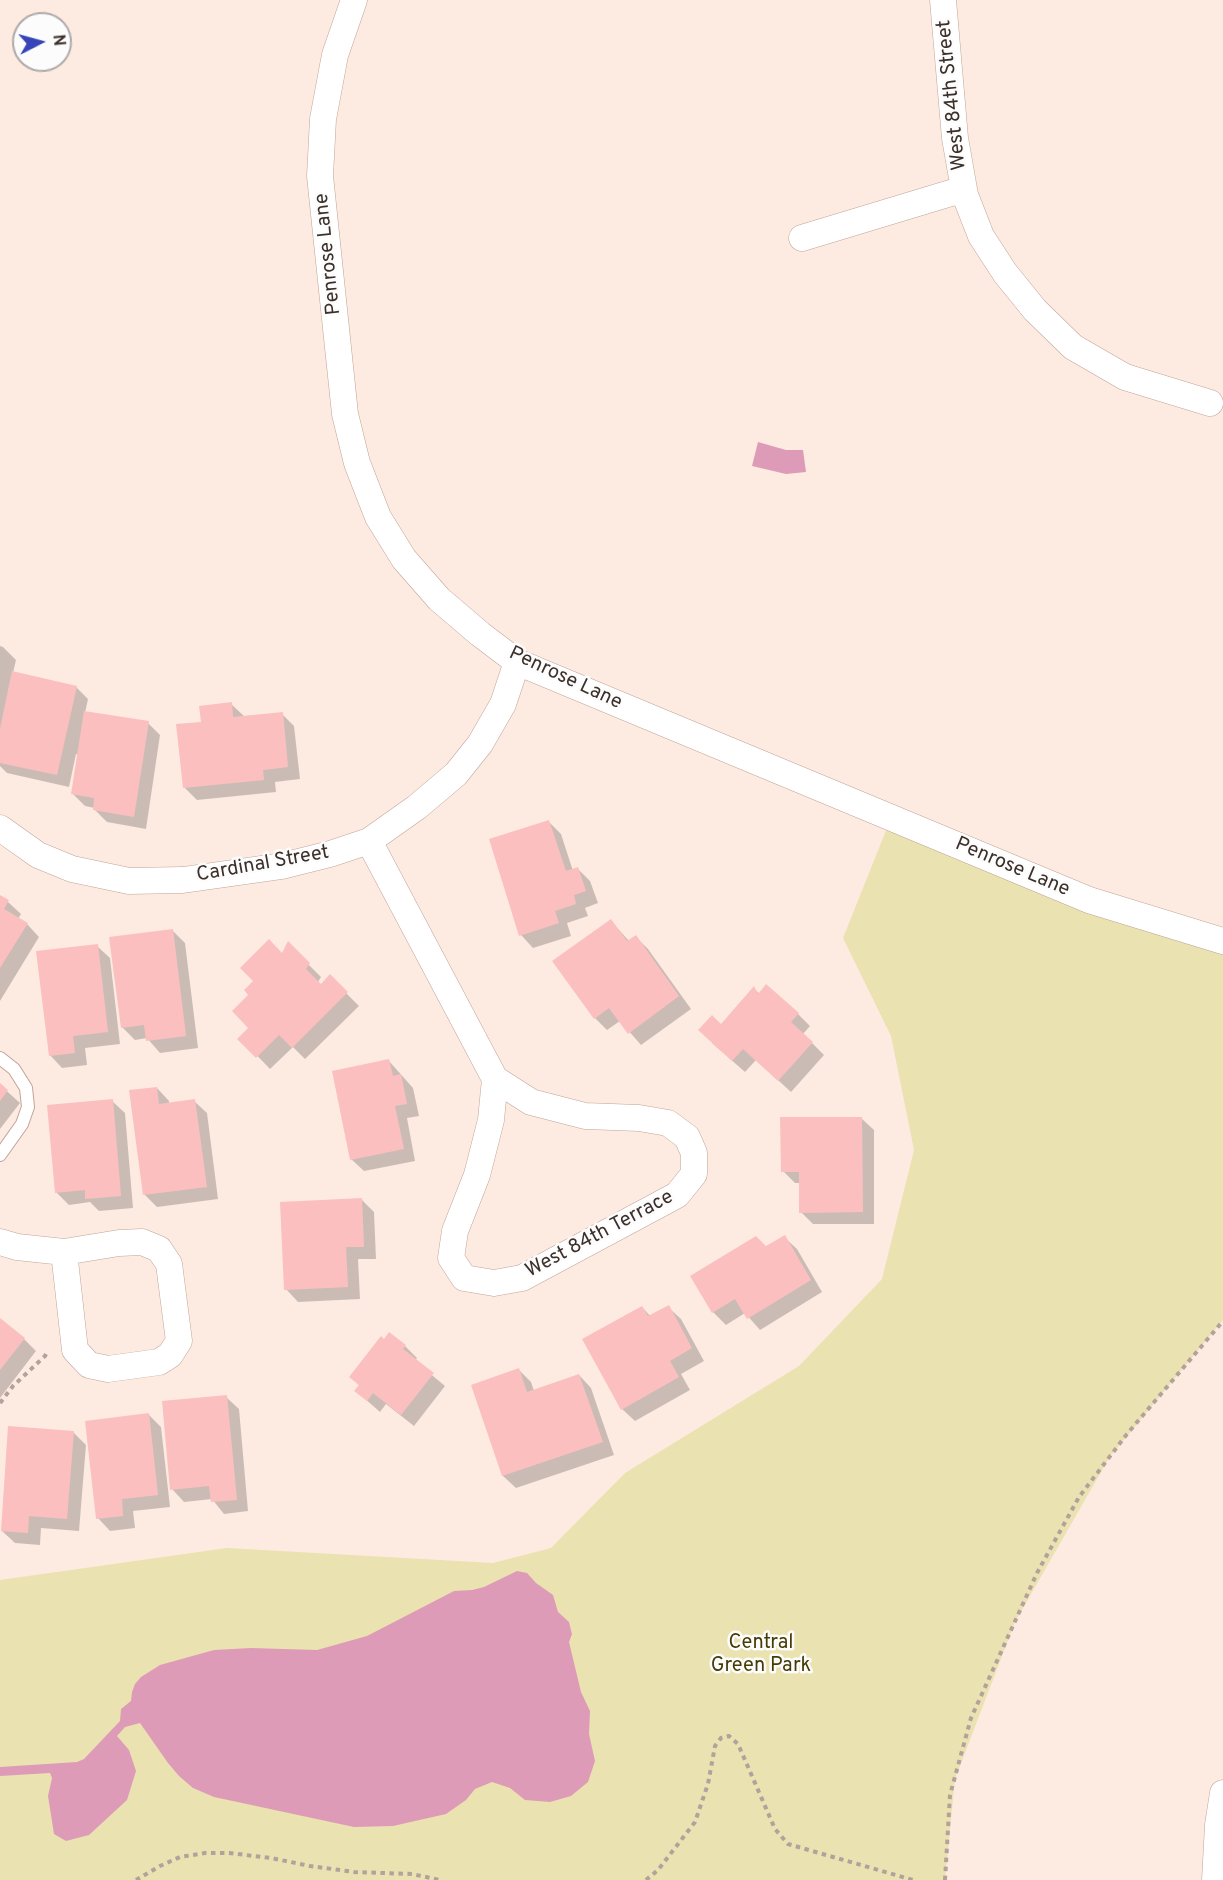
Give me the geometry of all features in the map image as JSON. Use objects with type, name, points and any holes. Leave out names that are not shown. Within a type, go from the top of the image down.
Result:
[{"type":"street","name":"Penrose Lane","points":[[354,0],[334,55],[323,119],[320,176],[345,414],[355,453],[378,518],[404,559],[439,599],[517,662],[1089,900],[1223,941]]},
{"type":"street","name":"West 84th Street","points":[[943,0],[955,138],[964,189],[981,236],[1005,273],[1035,310],[1073,346],[1125,376],[1210,403]]},
{"type":"street","name":"West 84th Street","points":[[802,238],[964,189]]},
{"type":"street","name":"Cardinal Street","points":[[0,828],[38,855],[72,870],[129,881],[183,880],[282,866],[330,854],[369,841],[417,807],[456,774],[480,744],[503,704],[517,662]]},
{"type":"street","name":"West 84th Terrace","points":[[369,841],[495,1079],[531,1102],[585,1116],[639,1118],[668,1123],[687,1137],[694,1153],[694,1174],[677,1195],[522,1278],[494,1283],[464,1278],[451,1258],[455,1231],[477,1175],[491,1120],[495,1079]]},
{"type":"street","points":[[0,1242],[17,1247],[64,1252],[119,1243],[142,1242],[159,1249],[169,1264],[179,1341],[170,1355],[159,1362],[108,1369],[89,1365],[75,1350],[64,1252]]},
{"type":"street","points":[[1215,1880],[1218,1825],[1223,1792]]},
{"type":"lane","points":[[0,1058],[14,1069],[26,1088],[28,1107],[22,1124],[0,1155]]},
{"type":"path","points":[[945,1880],[950,1795],[971,1718],[1037,1573],[1079,1497],[1127,1434],[1223,1322]]},
{"type":"path","points":[[0,1403],[13,1386],[45,1356],[47,1348]]},
{"type":"path","points":[[646,1880],[658,1870],[695,1822],[708,1784],[716,1746],[721,1738],[729,1736],[738,1744],[775,1829],[788,1844],[912,1880]]},
{"type":"path","points":[[136,1880],[180,1857],[205,1853],[229,1853],[271,1858],[354,1872],[412,1874],[440,1880]]},
{"type":"green space","name":"Central Green Park","points":[[891,818],[1223,941],[1223,1320],[1109,1458],[1015,1622],[955,1779],[945,1880],[0,1880],[0,1580],[227,1548],[493,1563],[551,1548],[625,1473],[799,1366],[882,1279],[914,1150],[891,1036],[843,938]]},
{"type":"shaded area","points":[[758,442],[786,450],[803,450],[806,472],[786,474],[752,466]]},
{"type":"shaded area","points":[[517,1571],[527,1573],[536,1583],[553,1595],[558,1612],[569,1622],[572,1634],[569,1642],[581,1692],[590,1711],[589,1734],[595,1761],[588,1782],[571,1796],[550,1802],[525,1800],[510,1788],[492,1782],[475,1789],[466,1800],[446,1814],[393,1826],[354,1827],[214,1797],[193,1788],[168,1763],[140,1723],[125,1727],[117,1736],[129,1750],[136,1771],[127,1800],[89,1835],[66,1841],[54,1834],[48,1796],[52,1778],[50,1773],[0,1776],[0,1767],[77,1762],[84,1759],[120,1721],[121,1709],[131,1701],[135,1684],[141,1677],[160,1665],[214,1650],[251,1648],[317,1650],[367,1636],[454,1591],[484,1587]]},
{"type":"building","points":[[12,671],[77,686],[57,775],[0,763],[0,729]]},
{"type":"building","points":[[232,702],[233,717],[283,712],[288,767],[263,770],[264,780],[183,788],[176,724],[201,722],[199,706]]},
{"type":"building","points":[[84,711],[149,721],[134,817],[93,810],[94,798],[71,794]]},
{"type":"building","points":[[549,820],[566,871],[578,867],[586,891],[574,895],[576,904],[555,911],[559,923],[519,936],[489,839]]},
{"type":"building","points":[[0,895],[9,900],[4,909],[28,923],[0,968]]},
{"type":"building","points":[[611,919],[627,941],[636,935],[679,996],[628,1034],[609,1008],[594,1019],[552,961]]},
{"type":"building","points":[[173,929],[186,1036],[146,1041],[144,1025],[121,1028],[109,937]]},
{"type":"building","points":[[269,939],[282,953],[288,941],[310,963],[306,969],[321,984],[330,974],[348,992],[292,1048],[279,1035],[256,1058],[237,1039],[248,1028],[232,1011],[248,995],[244,990],[253,981],[240,968]]},
{"type":"building","points":[[98,944],[108,1032],[73,1036],[75,1053],[49,1056],[36,951]]},
{"type":"building","points":[[766,984],[799,1013],[791,1022],[813,1042],[778,1081],[743,1049],[732,1061],[698,1030],[712,1015],[721,1024],[754,986],[758,994]]},
{"type":"building","points":[[389,1059],[393,1076],[401,1074],[407,1104],[395,1106],[404,1149],[350,1160],[332,1071]]},
{"type":"building","points":[[0,1083],[8,1090],[0,1101]]},
{"type":"building","points":[[157,1087],[159,1104],[195,1099],[207,1187],[143,1195],[129,1090]]},
{"type":"building","points":[[113,1099],[121,1196],[85,1199],[85,1190],[55,1193],[47,1105]]},
{"type":"building","points":[[780,1117],[862,1117],[863,1212],[799,1213],[799,1172],[781,1172]]},
{"type":"building","points":[[362,1198],[364,1247],[346,1247],[348,1287],[284,1290],[280,1202]]},
{"type":"building","points":[[785,1235],[811,1280],[747,1319],[735,1299],[712,1313],[690,1276],[756,1236],[766,1246]]},
{"type":"building","points":[[669,1305],[692,1348],[670,1361],[679,1377],[621,1410],[582,1339],[642,1306],[648,1316]]},
{"type":"building","points":[[0,1318],[25,1338],[0,1370]]},
{"type":"building","points":[[389,1332],[406,1345],[403,1349],[434,1373],[401,1415],[373,1393],[367,1401],[354,1391],[359,1385],[349,1377],[381,1336],[384,1339]]},
{"type":"building","points":[[519,1368],[527,1392],[579,1374],[603,1442],[502,1476],[471,1385]]},
{"type":"building","points":[[227,1395],[237,1500],[211,1502],[209,1486],[170,1490],[162,1401]]},
{"type":"building","points":[[149,1413],[158,1495],[122,1499],[123,1516],[96,1519],[85,1421]]},
{"type":"building","points":[[8,1426],[74,1431],[67,1519],[29,1516],[28,1533],[1,1531]]}]
